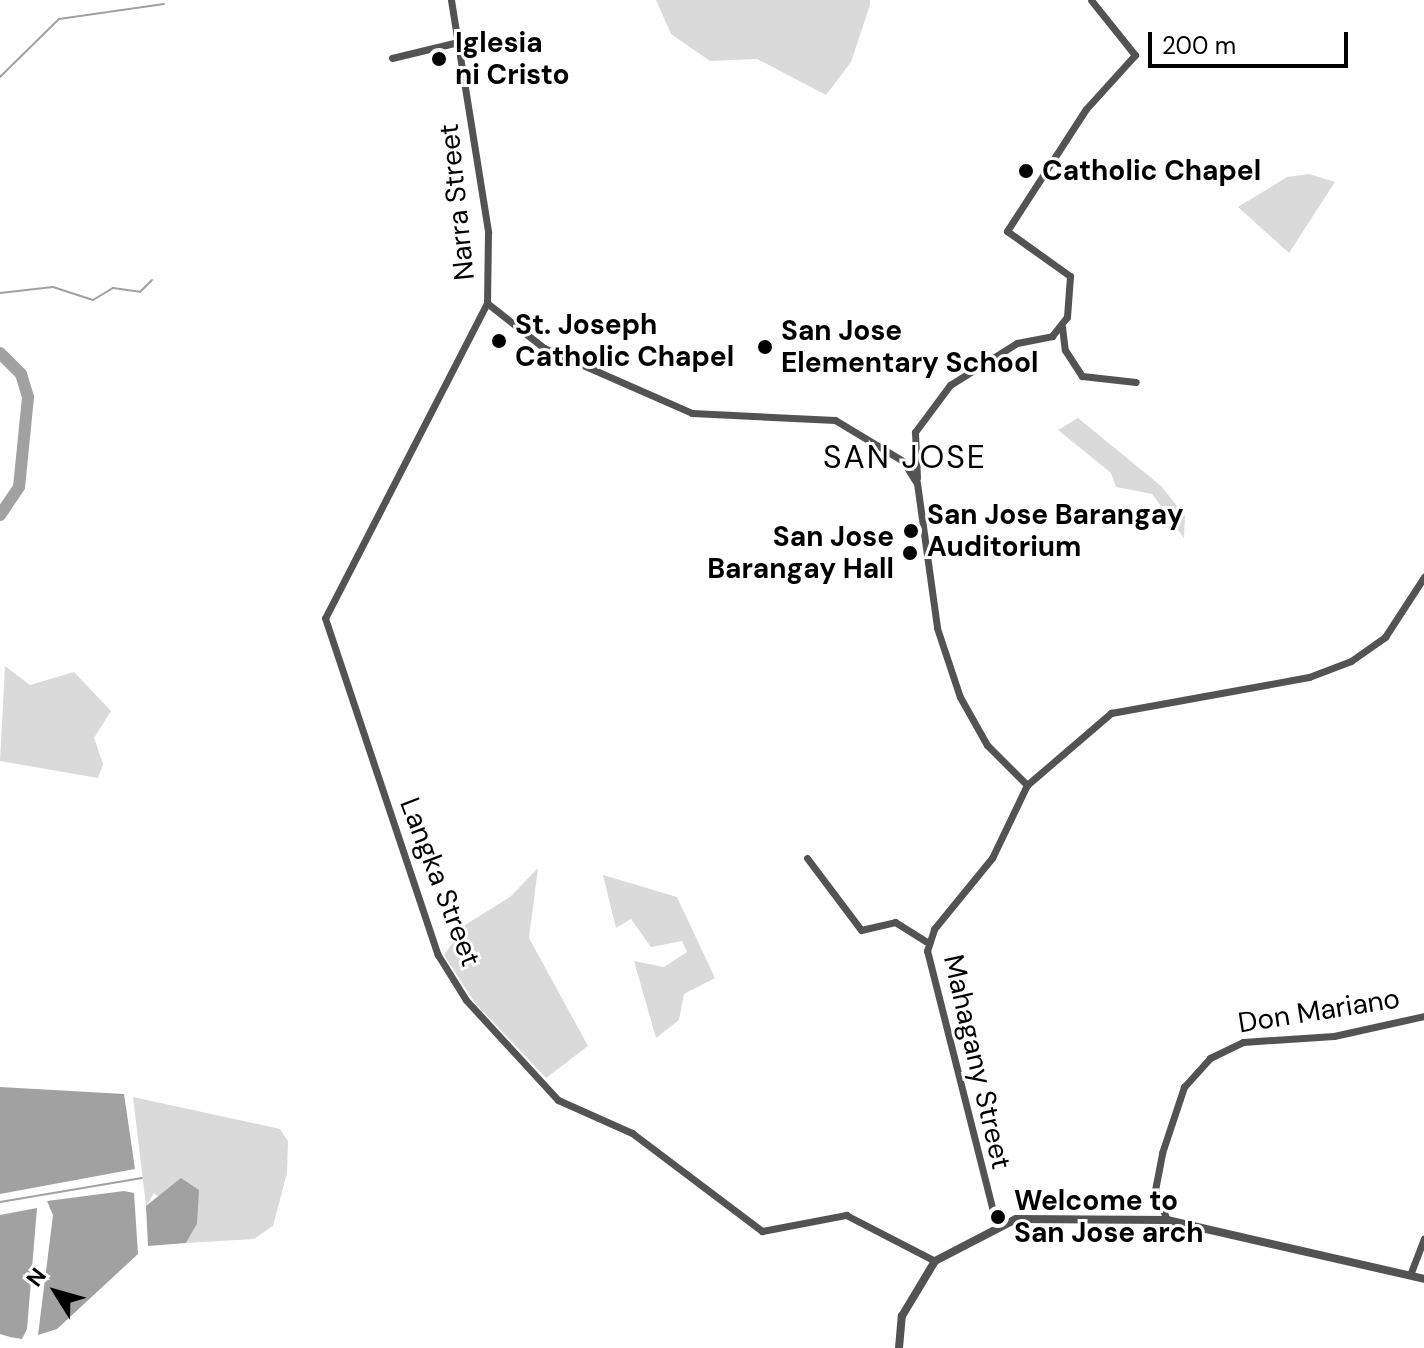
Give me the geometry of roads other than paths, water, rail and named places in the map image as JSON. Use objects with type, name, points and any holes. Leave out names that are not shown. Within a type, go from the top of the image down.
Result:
[{"type":"street","name":"Narra Street","points":[[451,0],[488,232],[487,303],[544,348],[692,413],[835,420],[896,455],[917,483],[950,672],[974,727],[1027,785]]},
{"type":"street","points":[[1091,0],[1135,55],[1086,109],[1007,231],[1073,279],[1063,324],[1065,350],[1082,376],[1136,382]]},
{"type":"street","points":[[392,58],[458,42]]},
{"type":"street","name":"Langka Street","points":[[487,303],[325,615],[438,955],[466,1000],[558,1100],[632,1133],[762,1231],[846,1215],[935,1261]]},
{"type":"street","points":[[917,483],[912,448],[919,424],[959,378],[1063,324]]},
{"type":"street","points":[[896,455],[912,448]]},
{"type":"street","name":"Mahagany Street","points":[[996,1223],[965,1084],[932,991],[929,943],[992,858],[1027,785],[1111,713],[1309,677],[1351,661],[1385,637],[1424,577]]},
{"type":"street","points":[[807,858],[861,930],[895,922],[929,943]]},
{"type":"street","name":"Don Mariano","points":[[1167,1220],[1155,1190],[1162,1153],[1184,1087],[1210,1058],[1243,1042],[1334,1036],[1424,1016]]},
{"type":"street","points":[[899,1348],[902,1316],[935,1261],[996,1223],[1167,1220],[1424,1279]]},
{"type":"street","points":[[1410,1275],[1424,1239]]},
{"type":"waterway","points":[[0,77],[59,19],[164,4]]},
{"type":"waterway","points":[[0,293],[53,287],[93,300],[113,288],[140,292],[152,280]]},
{"type":"waterway","points":[[0,353],[21,374],[28,397],[19,487],[0,515]]},
{"type":"waterway","points":[[0,1202],[142,1178]]},
{"type":"place","name":"Iglesia ni Cristo","points":[[439,59]]},
{"type":"place","name":"Catholic Chapel","points":[[1026,171]]},
{"type":"place","name":"St. Joseph Catholic Chapel","points":[[499,341]]},
{"type":"place","name":"San Jose Elementary School","points":[[765,347]]},
{"type":"place","name":"San Jose Barangay Auditorium","points":[[911,531]]},
{"type":"place","name":"San Jose Barangay Hall","points":[[910,553]]},
{"type":"place","name":"Welcome to San Jose arch","points":[[998,1217]]},
{"type":"district","name":"SAN JOSE","points":[[905,457]]}]
